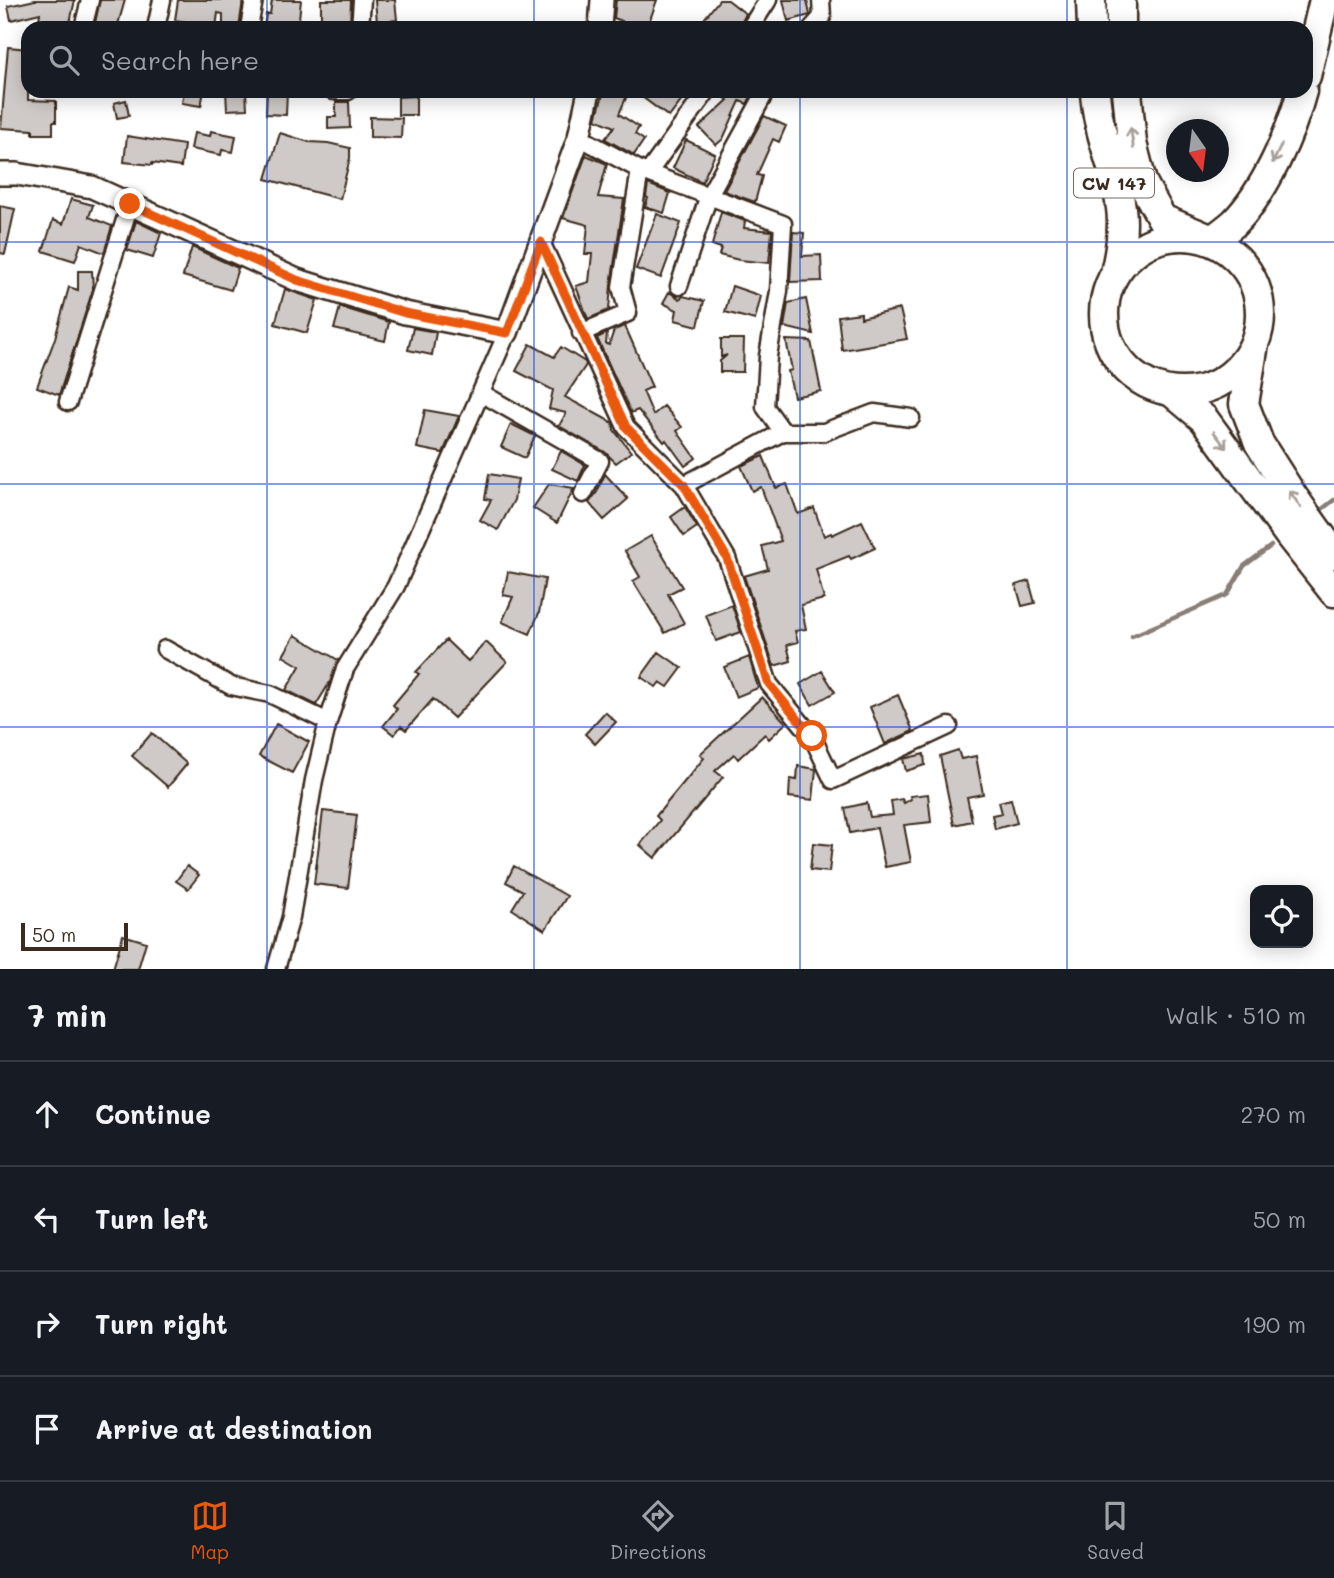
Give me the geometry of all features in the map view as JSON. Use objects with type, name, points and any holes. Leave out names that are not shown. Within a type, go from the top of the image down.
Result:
[{"type":"highway","points":[[1091,0],[1092,21]]},
{"type":"highway","points":[[1121,0],[1121,21]]},
{"type":"highway","points":[[1313,46],[1324,0]]},
{"type":"highway","name":"CW 147","points":[[1095,98],[1096,115],[1121,208],[1121,249],[1115,275]]},
{"type":"highway","name":"CW 147","points":[[1128,98],[1132,142],[1142,182],[1162,219],[1212,240]]},
{"type":"highway","points":[[1212,240],[1234,222],[1256,194],[1279,153],[1299,98]]},
{"type":"highway","points":[[1253,349],[1238,369],[1219,384],[1196,391],[1172,392],[1142,382],[1123,366],[1110,345],[1104,322],[1106,298],[1115,275],[1127,257],[1143,245],[1166,236],[1212,240],[1233,255],[1250,274],[1259,299],[1260,325],[1244,404],[1259,443],[1334,554]]},
{"type":"highway","points":[[1172,392],[1205,419],[1289,536],[1334,592]]},
{"type":"street","points":[[85,21],[90,0]]},
{"type":"street","points":[[158,21],[162,0]]},
{"type":"street","points":[[250,21],[254,0]]},
{"type":"street","points":[[360,21],[362,0]]},
{"type":"street","points":[[600,21],[601,0]]},
{"type":"street","points":[[754,21],[768,0]]},
{"type":"street","points":[[818,21],[822,17],[821,0]]},
{"type":"street","points":[[276,969],[291,916],[314,780],[328,722],[345,669],[396,586],[507,333],[579,137],[587,98]]},
{"type":"street","points":[[581,333],[628,313],[621,287],[644,172],[702,98]]},
{"type":"street","points":[[679,286],[709,195],[762,98]]},
{"type":"street","points":[[579,137],[644,172],[783,224],[779,291],[768,356],[765,407],[783,432]]},
{"type":"street","points":[[0,174],[17,174],[92,187],[297,280],[405,313],[507,333]]},
{"type":"street","points":[[68,402],[130,204]]},
{"type":"street","points":[[541,242],[626,427],[684,485],[727,558],[769,684],[812,736],[833,780],[948,726]]},
{"type":"street","points":[[481,393],[600,461],[583,494]]},
{"type":"street","points":[[684,485],[783,432],[824,432],[874,413],[911,418]]},
{"type":"street","points":[[165,649],[231,686],[270,694],[328,722]]},
{"type":"building","points":[[35,0],[75,0],[70,21],[39,21],[40,13],[11,20],[8,6]]},
{"type":"building","points":[[100,0],[125,0],[119,21],[95,21]]},
{"type":"building","points":[[178,0],[243,0],[240,21],[223,21],[223,14],[218,13],[217,21],[175,20]]},
{"type":"building","points":[[272,0],[301,0],[299,21],[265,21],[266,14],[270,14]]},
{"type":"building","points":[[321,0],[351,0],[350,21],[321,21]]},
{"type":"building","points":[[375,0],[395,0],[397,20],[377,21]]},
{"type":"building","points":[[616,0],[657,0],[650,21],[622,21],[614,18]]},
{"type":"building","points":[[719,0],[728,0],[746,14],[742,21],[702,21]]},
{"type":"building","points":[[783,0],[807,0],[810,15],[788,21]]},
{"type":"building","points":[[8,47],[21,48],[21,98],[56,101],[53,134],[33,134],[33,130],[1,128]]},
{"type":"building","points":[[183,98],[203,98],[201,106],[182,103]]},
{"type":"building","points":[[226,98],[246,98],[247,109],[227,110]]},
{"type":"building","points":[[267,98],[287,98],[286,115],[266,114]]},
{"type":"building","points":[[398,98],[416,98],[416,115],[398,115]]},
{"type":"building","points":[[602,98],[626,98],[619,114],[639,127],[635,134],[644,140],[634,155],[605,139],[614,127],[596,119]]},
{"type":"building","points":[[643,98],[684,98],[669,117]]},
{"type":"building","points":[[726,98],[750,98],[747,104],[740,101],[723,139],[716,145],[699,127],[728,100]]},
{"type":"building","points":[[126,100],[129,116],[117,118],[114,103]]},
{"type":"building","points":[[336,102],[349,102],[350,128],[328,129],[328,117],[336,117]]},
{"type":"building","points":[[764,116],[786,126],[779,142],[773,139],[757,175],[762,176],[755,202],[724,191]]},
{"type":"building","points":[[370,117],[402,118],[401,138],[370,137]]},
{"type":"building","points":[[211,131],[236,136],[233,152],[222,150],[221,155],[191,149],[194,133],[210,136]]},
{"type":"building","points":[[280,133],[309,142],[350,148],[340,199],[266,179]]},
{"type":"building","points":[[127,136],[184,145],[181,167],[124,162]]},
{"type":"building","points":[[686,140],[715,154],[702,182],[673,168]]},
{"type":"building","points":[[586,155],[607,164],[598,197],[624,199],[609,310],[588,319],[576,286],[589,282],[592,254],[585,254],[588,225],[563,218]]},
{"type":"building","points":[[648,184],[670,193],[664,213],[645,207]]},
{"type":"building","points":[[71,199],[93,205],[89,217],[112,226],[104,253],[81,244],[75,261],[43,251],[53,220],[63,224]]},
{"type":"building","points":[[0,206],[15,209],[5,254],[0,253]]},
{"type":"building","points":[[721,212],[745,221],[744,228],[772,231],[769,263],[719,255],[721,248],[712,245]]},
{"type":"building","points":[[657,214],[681,223],[661,278],[636,269]]},
{"type":"building","points":[[136,221],[161,233],[153,258],[127,250]]},
{"type":"building","points":[[793,232],[804,233],[802,256],[821,255],[822,281],[790,282]]},
{"type":"building","points":[[192,247],[238,268],[231,290],[183,276]]},
{"type":"building","points":[[78,271],[92,271],[93,289],[59,395],[37,387],[55,338],[69,287],[78,290]]},
{"type":"building","points":[[732,286],[761,296],[755,320],[725,312]]},
{"type":"building","points":[[285,289],[317,300],[307,333],[275,324]]},
{"type":"building","points":[[669,292],[680,299],[683,296],[704,301],[698,326],[675,320],[677,310],[663,303]]},
{"type":"building","points":[[806,299],[813,334],[784,327],[788,303]]},
{"type":"building","points":[[340,307],[389,322],[385,341],[334,329]]},
{"type":"building","points":[[900,309],[907,339],[842,350],[838,316],[861,313],[861,318]]},
{"type":"building","points":[[625,326],[652,387],[643,391],[653,415],[664,406],[682,427],[677,431],[696,458],[685,466],[666,440],[664,442],[638,410],[631,413],[597,338],[607,333],[606,344],[609,345],[614,330]]},
{"type":"building","points":[[413,328],[436,332],[432,355],[408,350]]},
{"type":"building","points":[[721,339],[744,339],[743,372],[720,372],[720,361],[727,355],[721,357]]},
{"type":"building","points":[[786,340],[811,341],[821,391],[794,397],[788,371],[792,370]]},
{"type":"building","points":[[530,344],[554,357],[561,347],[585,362],[586,365],[565,397],[613,423],[614,430],[631,452],[616,463],[605,452],[559,426],[566,413],[549,409],[553,390],[516,371]]},
{"type":"building","points":[[425,410],[459,416],[443,453],[417,448]]},
{"type":"building","points":[[511,424],[535,436],[525,458],[501,447]]},
{"type":"building","points":[[561,451],[585,465],[578,481],[552,469]]},
{"type":"building","points":[[763,456],[776,488],[787,484],[798,514],[814,508],[824,536],[862,521],[875,548],[851,559],[849,556],[816,569],[824,599],[801,605],[806,629],[795,631],[798,642],[787,645],[791,661],[774,666],[744,576],[768,569],[762,546],[781,541],[761,487],[752,491],[741,466]]},
{"type":"building","points":[[489,474],[518,479],[514,500],[498,530],[480,520],[491,500],[485,499]]},
{"type":"building","points":[[605,474],[628,499],[604,520],[589,503]]},
{"type":"building","points":[[549,484],[574,488],[557,523],[533,508]]},
{"type":"building","points":[[685,507],[697,527],[684,536],[671,517]]},
{"type":"building","points":[[651,536],[682,587],[668,594],[684,623],[665,633],[633,581],[640,577],[625,551]]},
{"type":"building","points":[[508,572],[545,579],[539,613],[530,634],[502,622],[513,597],[503,595]]},
{"type":"building","points":[[1029,581],[1035,603],[1022,606],[1016,585]]},
{"type":"building","points":[[732,605],[741,632],[716,641],[706,615]]},
{"type":"building","points":[[295,635],[338,660],[330,682],[316,705],[286,690],[300,666],[283,656]]},
{"type":"building","points":[[446,640],[468,661],[486,642],[507,662],[454,718],[433,699],[406,730],[401,726],[394,735],[383,726],[397,709],[393,705],[419,674],[416,672]]},
{"type":"building","points":[[659,652],[682,668],[668,687],[660,682],[656,687],[641,677]]},
{"type":"building","points":[[749,657],[758,688],[736,697],[724,667]]},
{"type":"building","points":[[822,671],[835,692],[812,705],[800,684]]},
{"type":"building","points":[[898,695],[913,731],[885,744],[870,707]]},
{"type":"building","points":[[762,697],[786,723],[769,739],[765,734],[738,759],[734,754],[715,771],[723,777],[655,858],[640,845],[660,820],[656,816],[704,758],[700,754]]},
{"type":"building","points":[[605,712],[616,722],[595,744],[585,734]]},
{"type":"building","points":[[276,724],[309,742],[292,773],[259,756]]},
{"type":"building","points":[[152,733],[187,764],[168,787],[132,756]]},
{"type":"building","points":[[958,750],[961,759],[976,756],[983,794],[967,797],[972,821],[954,825],[940,756]]},
{"type":"building","points":[[924,754],[925,765],[906,771],[903,759]]},
{"type":"building","points":[[798,766],[816,769],[813,800],[789,797],[790,779],[797,780]]},
{"type":"building","points":[[928,794],[931,822],[904,825],[911,862],[885,867],[877,828],[850,833],[845,808],[867,803],[870,817],[893,815],[891,801],[902,799],[904,803],[911,799],[910,796]]},
{"type":"building","points":[[1011,799],[1017,823],[995,829],[992,815],[1002,813],[999,802]]},
{"type":"building","points":[[323,811],[357,815],[348,888],[314,884]]},
{"type":"building","points":[[813,843],[832,845],[829,872],[810,870]]},
{"type":"building","points":[[187,866],[199,875],[188,889],[176,881]]},
{"type":"building","points":[[514,866],[567,896],[545,930],[512,909],[523,891],[506,882]]},
{"type":"building","points":[[123,935],[146,942],[138,969],[113,969]]},
{"type":"waterway","points":[[1317,513],[1334,500]]},
{"type":"waterway","points":[[1132,636],[1227,595],[1244,566],[1271,546]]},
{"type":"route","points":[[130,204],[297,280],[405,313],[507,333],[541,242],[626,427],[684,485],[727,558],[769,684],[812,736]]}]
